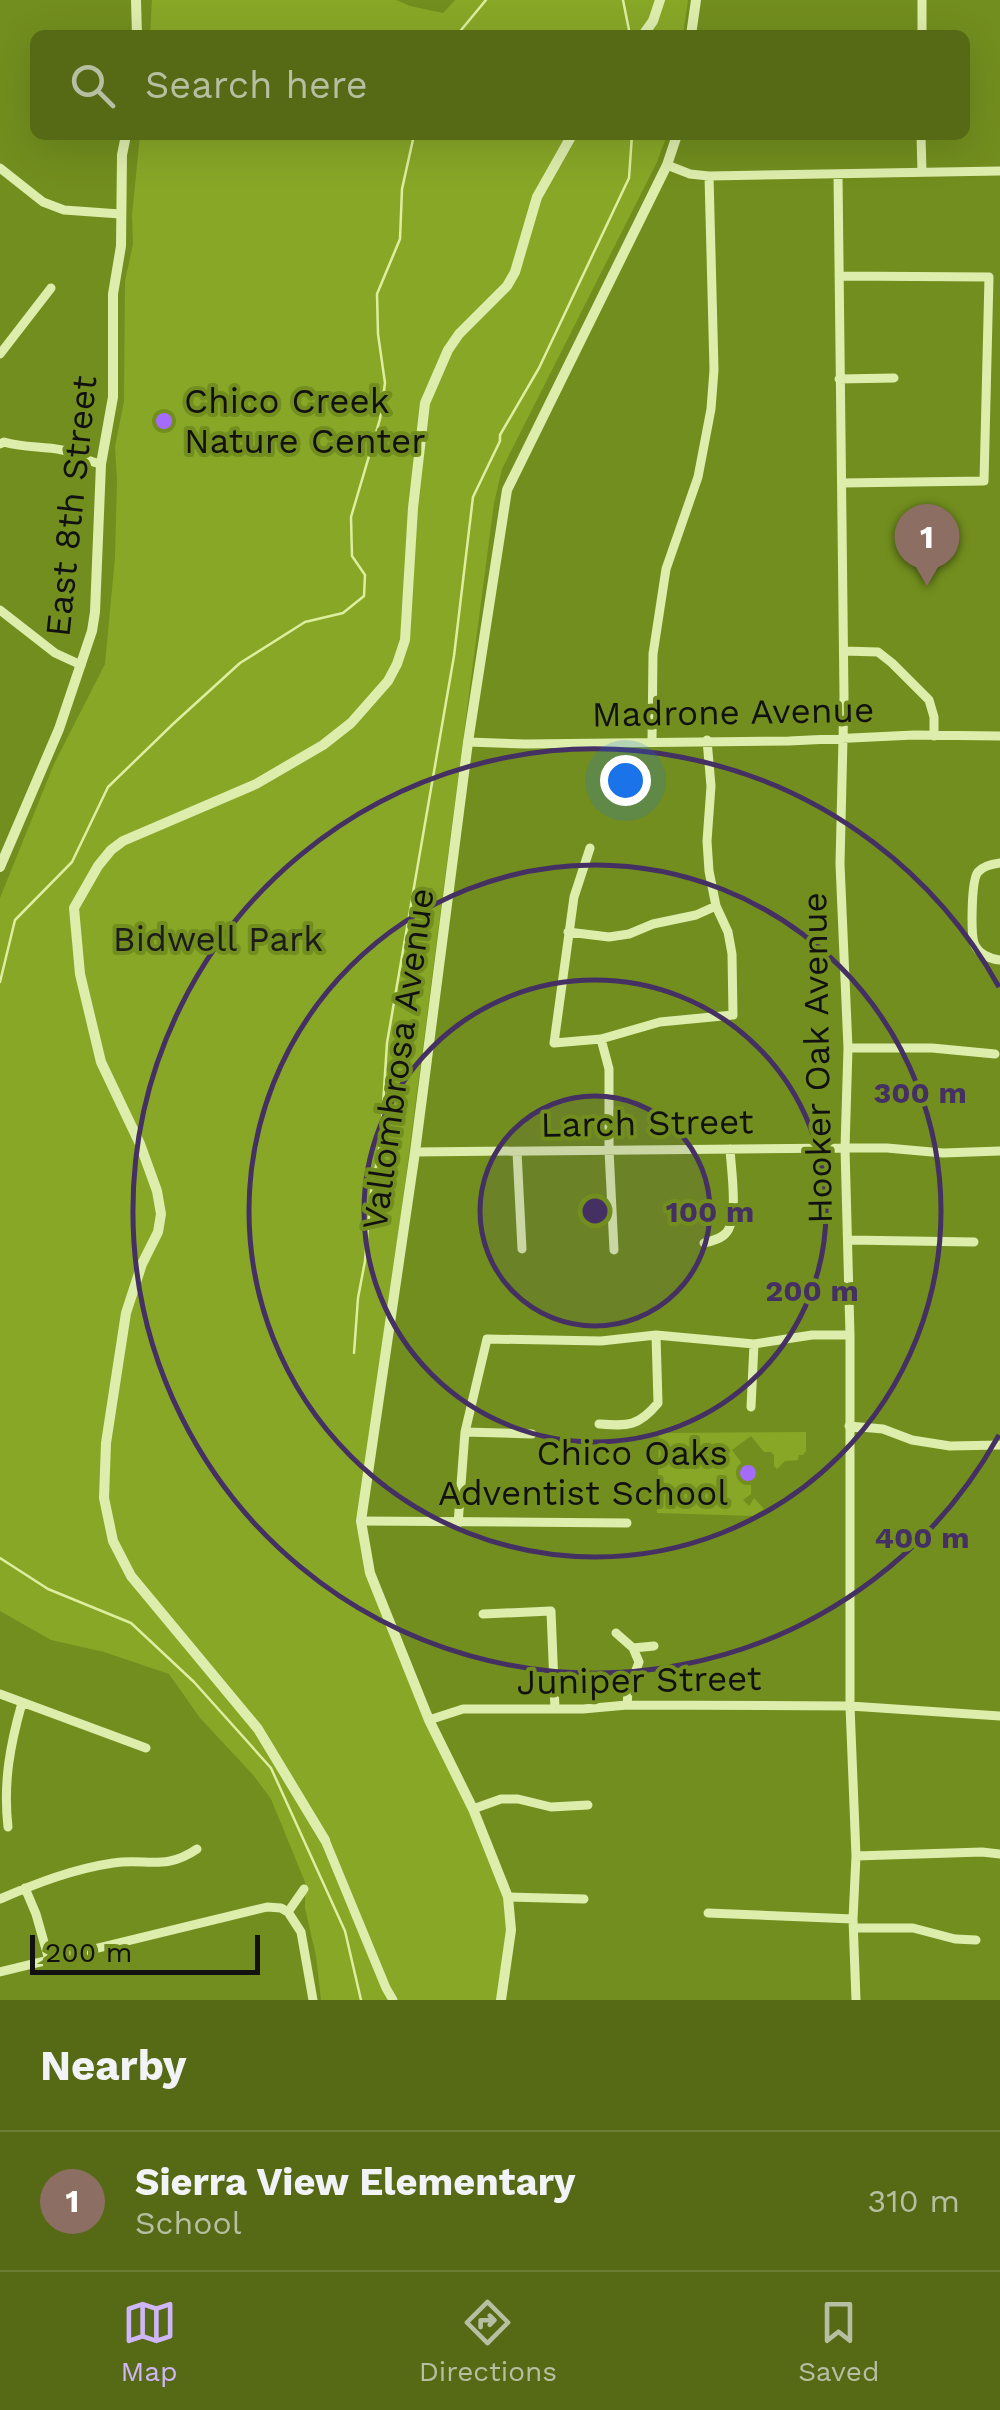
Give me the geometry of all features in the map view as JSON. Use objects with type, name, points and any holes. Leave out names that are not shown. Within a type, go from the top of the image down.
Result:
[{"type":"street","points":[[136,0],[136,30]]},
{"type":"street","points":[[647,30],[660,0]]},
{"type":"street","points":[[693,30],[696,0]]},
{"type":"street","points":[[922,0],[922,30]]},
{"type":"street","name":"East 8th Street","points":[[0,867],[59,730],[95,612],[101,464],[113,397],[113,294],[120,252],[125,140]]},
{"type":"street","points":[[393,2000],[325,1840],[258,1728],[130,1576],[112,1542],[104,1498],[106,1443],[126,1312],[158,1232],[161,1214],[157,1190],[140,1144],[101,1062],[80,974],[74,908],[98,866],[123,840],[256,784],[323,745],[351,723],[388,681],[404,640],[425,403],[458,334],[515,272],[537,197],[569,140]]},
{"type":"street","name":"Vallombrosa Avenue","points":[[501,2000],[510,1930],[508,1896],[473,1808],[429,1720],[370,1573],[361,1522],[415,1152],[468,742],[508,490],[676,140]]},
{"type":"street","points":[[921,140],[922,172]]},
{"type":"street","points":[[667,165],[709,176],[1000,171]]},
{"type":"street","points":[[0,168],[43,202],[64,210],[120,214]]},
{"type":"street","name":"Hooker Oak Avenue","points":[[838,175],[844,651],[840,864],[848,1048],[845,1148],[856,2000]]},
{"type":"street","points":[[652,741],[652,654],[666,569],[698,477],[711,409],[714,370],[709,176]]},
{"type":"street","points":[[839,276],[988,277],[984,481],[842,482]]},
{"type":"street","points":[[0,354],[51,288]]},
{"type":"street","points":[[839,379],[894,378]]},
{"type":"street","points":[[0,444],[63,450],[101,464]]},
{"type":"street","points":[[0,610],[55,653],[81,665]]},
{"type":"street","points":[[844,651],[878,652],[892,663],[929,700],[934,736]]},
{"type":"street","name":"Madrone Avenue","points":[[468,742],[1000,736]]},
{"type":"street","points":[[590,848],[574,897],[554,1043],[601,1040],[660,1022],[733,1015],[732,954],[709,871],[706,740]]},
{"type":"street","points":[[1000,863],[978,872],[973,882],[974,943],[984,955],[1000,960]]},
{"type":"street","points":[[568,932],[608,937],[629,934],[716,906]]},
{"type":"street","points":[[601,1040],[609,1070],[614,1250]]},
{"type":"street","points":[[848,1048],[932,1048],[995,1054]]},
{"type":"street","name":"Larch Street","points":[[415,1152],[845,1148],[944,1153],[1000,1151]]},
{"type":"street","points":[[704,1243],[725,1235],[731,1225],[730,1149]]},
{"type":"street","points":[[517,1152],[522,1249]]},
{"type":"street","points":[[849,1240],[974,1242]]},
{"type":"street","points":[[458,1524],[465,1432],[488,1339],[601,1340],[656,1335],[754,1344],[812,1335],[850,1335]]},
{"type":"street","points":[[598,1424],[628,1426],[646,1418],[658,1403],[656,1335]]},
{"type":"street","points":[[751,1407],[754,1344]]},
{"type":"street","points":[[849,1426],[883,1429],[912,1440],[950,1446],[1000,1445]]},
{"type":"street","points":[[465,1432],[532,1434]]},
{"type":"street","points":[[361,1522],[627,1523]]},
{"type":"street","points":[[483,1614],[551,1611],[554,1709]]},
{"type":"street","points":[[616,1633],[633,1648],[639,1662],[628,1692],[628,1705]]},
{"type":"street","points":[[633,1648],[654,1646]]},
{"type":"street","points":[[0,1694],[146,1748]]},
{"type":"street","points":[[8,1827],[7,1766],[22,1703]]},
{"type":"street","name":"Juniper Street","points":[[429,1720],[462,1709],[628,1705],[850,1706],[1000,1716]]},
{"type":"street","points":[[473,1808],[518,1799],[551,1806],[588,1806]]},
{"type":"street","points":[[0,1900],[71,1871],[118,1862],[168,1863],[197,1849]]},
{"type":"street","points":[[856,1856],[1000,1854]]},
{"type":"street","points":[[25,1888],[49,1960]]},
{"type":"street","points":[[288,1912],[304,1889]]},
{"type":"street","points":[[508,1896],[584,1899]]},
{"type":"street","points":[[0,1972],[268,1907],[280,1908],[288,1912],[301,1932],[313,2000]]},
{"type":"street","points":[[708,1913],[913,1928],[955,1940],[976,1940]]},
{"type":"green space","points":[[152,0],[396,0],[443,13],[455,0],[688,0],[684,30],[150,30]]},
{"type":"green space","name":"Bidwell Park","points":[[140,140],[665,140],[502,469],[494,503],[361,1521],[370,1573],[498,1869],[511,1930],[501,2000],[321,2000],[305,1908],[305,1882],[271,1799],[254,1776],[200,1718],[169,1674],[104,1652],[51,1640],[0,1611],[0,898],[54,764],[105,664],[115,557],[115,447],[124,401],[125,281],[133,244]]},
{"type":"green space","points":[[806,1432],[803,1455],[798,1460],[785,1461],[777,1469],[774,1455],[764,1452],[751,1436],[732,1450],[750,1482],[751,1494],[743,1500],[749,1506],[754,1498],[764,1509],[753,1516],[657,1513],[659,1433]]},
{"type":"waterway","points":[[461,30],[486,0]]},
{"type":"waterway","points":[[623,0],[629,30]]},
{"type":"waterway","points":[[0,982],[15,920],[72,862],[108,787],[240,663],[305,622],[343,613],[364,596],[365,575],[352,556],[351,517],[380,419],[385,383],[377,294],[400,239],[402,189],[413,140]]},
{"type":"waterway","points":[[354,1353],[372,1181],[378,1159],[387,1043],[454,656],[473,497],[629,178],[632,140]]},
{"type":"waterway","points":[[0,1558],[48,1589],[131,1623],[194,1682],[271,1768],[345,1931],[361,2000]]},
{"type":"place","name":"Chico Creek Nature Center","points":[[164,421]]},
{"type":"place","name":"Sierra View Elementary","points":[[927,586]]},
{"type":"place","name":"Chico Oaks Adventist School","points":[[748,1473]]}]
